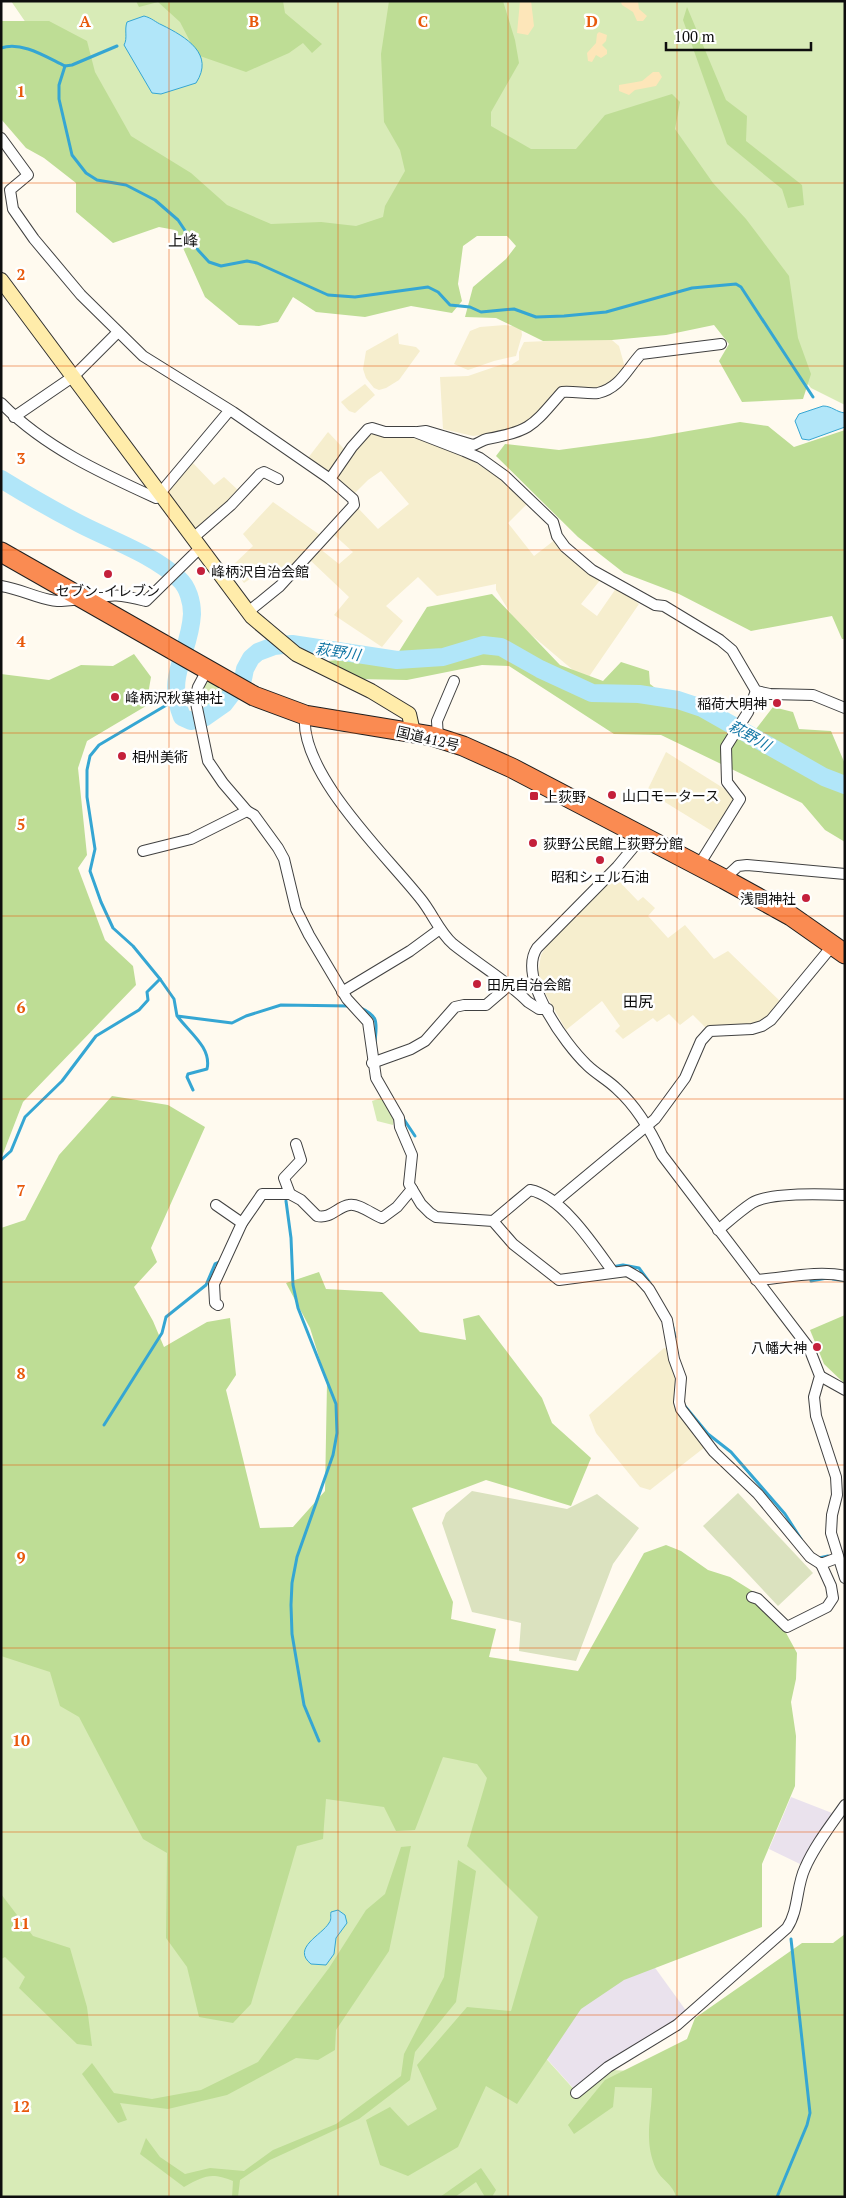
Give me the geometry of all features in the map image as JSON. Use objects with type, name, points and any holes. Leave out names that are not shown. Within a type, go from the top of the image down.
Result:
[{"type":"highway","name":"国道412号","points":[[1,552],[254,696],[305,715],[413,732],[464,746],[512,768],[699,865],[840,946]]},
{"type":"street","points":[[1,138],[28,174],[10,190],[13,209],[34,239],[66,277],[118,332],[143,356],[330,479],[353,499],[354,505],[280,586],[248,612]]},
{"type":"street","points":[[1,280],[248,612],[280,643],[296,654],[371,691],[409,714],[413,732]]},
{"type":"street","points":[[14,417],[74,376],[118,332]]},
{"type":"street","points":[[330,479],[352,447],[368,429],[426,431],[472,445],[482,440],[510,436],[526,430],[534,424],[562,392],[576,390],[597,393],[621,382],[641,354],[721,344]]},
{"type":"street","points":[[3,407],[23,425],[90,468],[156,498],[229,411]]},
{"type":"street","points":[[415,432],[480,458],[491,466],[553,522],[557,536],[565,547],[592,570],[654,605],[664,606],[720,640],[732,650],[756,691],[770,694],[813,695],[845,708]]},
{"type":"street","points":[[1,586],[66,603],[112,595],[146,600],[181,567],[196,543],[260,474],[264,472],[278,479]]},
{"type":"street","points":[[201,667],[195,698],[208,761],[223,783],[247,811],[254,815],[284,859],[296,909],[342,992],[368,1022],[376,1061],[376,1078],[399,1118],[400,1126],[412,1155],[409,1170],[409,1184],[412,1189],[430,1214],[436,1216],[497,1219],[530,1190],[555,1202],[590,1241],[610,1269]]},
{"type":"street","points":[[438,738],[440,731],[437,721],[446,692],[454,681]]},
{"type":"street","points":[[699,865],[740,799],[727,782],[726,747],[729,739],[748,712],[756,691]]},
{"type":"street","points":[[305,715],[303,727],[313,755],[338,800],[426,905],[440,929],[452,944],[478,961],[539,1009],[548,1009]]},
{"type":"street","points":[[143,851],[191,839],[247,811]]},
{"type":"street","points":[[642,837],[616,867],[550,933],[534,953],[533,979],[548,1009],[579,1057],[618,1089],[647,1125],[662,1155],[809,1348],[820,1376],[814,1403],[823,1441],[836,1476],[837,1495],[832,1515],[831,1533],[836,1559],[845,1578]]},
{"type":"street","points":[[724,879],[738,866],[747,865],[845,874]]},
{"type":"street","points":[[342,992],[410,951],[440,929]]},
{"type":"street","points":[[555,1202],[655,1119],[685,1078],[704,1036],[710,1031],[752,1029],[762,1026],[770,1020],[840,946]]},
{"type":"street","points":[[376,1061],[411,1049],[425,1040],[455,1007],[464,1004],[486,1005],[508,986]]},
{"type":"street","points":[[290,1194],[284,1178],[300,1160],[296,1144]]},
{"type":"street","points":[[215,1303],[214,1284],[242,1222],[262,1194],[290,1194],[301,1200],[317,1216],[329,1216],[348,1205],[355,1205],[382,1218],[397,1207],[412,1189]]},
{"type":"street","points":[[718,1230],[752,1202],[762,1198],[811,1194],[845,1194]]},
{"type":"street","points":[[216,1205],[242,1222]]},
{"type":"street","points":[[497,1219],[513,1244],[559,1280],[610,1269],[627,1271],[639,1278],[649,1289],[667,1320],[674,1359],[681,1378],[679,1402],[681,1409],[714,1452],[758,1494],[810,1557],[822,1563],[831,1586],[833,1598],[827,1607],[787,1626],[758,1599],[752,1597]]},
{"type":"street","points":[[756,1280],[811,1276],[826,1272],[845,1276]]},
{"type":"street","points":[[820,1376],[845,1390]]},
{"type":"street","points":[[822,1563],[836,1559]]},
{"type":"street","points":[[576,2093],[608,2067],[677,2025],[788,1928],[794,1919],[799,1885],[805,1868],[845,1805]]},
{"type":"shaded area","points":[[505,325],[521,327],[522,335],[516,356],[468,370],[454,364],[470,331],[480,327]]},
{"type":"shaded area","points":[[600,330],[619,346],[624,364],[621,374],[614,382],[598,388],[567,387],[557,390],[534,417],[510,432],[473,436],[443,429],[440,377],[468,376],[503,364],[511,365],[519,360],[519,352],[524,342],[548,341]]},
{"type":"shaded area","points":[[398,333],[399,344],[416,347],[420,351],[399,380],[379,390],[374,388],[366,378],[363,369],[366,351]]},
{"type":"shaded area","points":[[365,384],[375,395],[355,413],[349,411],[341,402]]},
{"type":"shaded area","points":[[328,432],[344,449],[330,471],[325,473],[308,458]]},
{"type":"shaded area","points":[[372,432],[418,439],[466,457],[496,475],[529,502],[508,523],[534,556],[556,539],[601,579],[581,604],[597,616],[617,587],[639,604],[586,681],[516,622],[496,590],[496,584],[437,596],[418,577],[386,606],[403,621],[382,647],[334,615],[349,597],[310,560],[319,548],[339,564],[353,552],[332,533],[357,507],[378,529],[409,504],[381,471],[368,480],[352,496],[335,477],[363,437]]},
{"type":"shaded area","points":[[191,461],[214,485],[224,477],[239,491],[209,521],[194,532],[167,494],[168,488]]},
{"type":"shaded area","points":[[273,502],[320,535],[284,577],[273,569],[264,575],[259,573],[244,583],[232,566],[253,546],[243,534]]},
{"type":"shaded area","points":[[666,752],[728,791],[734,799],[715,833],[647,791]]},
{"type":"shaded area","points":[[613,875],[638,901],[643,897],[655,908],[648,916],[668,938],[685,925],[714,959],[728,951],[782,1003],[763,1024],[707,1029],[693,1015],[680,1025],[669,1014],[657,1022],[653,1018],[623,1039],[615,1031],[620,1026],[602,1001],[566,1030],[540,984],[538,973],[541,955],[548,943]]},
{"type":"shaded area","points":[[664,1348],[668,1349],[678,1384],[673,1405],[705,1447],[650,1490],[640,1487],[596,1433],[589,1415]]},
{"type":"shaded area","points":[[791,1797],[832,1813],[800,1864],[769,1849]]},
{"type":"shaded area","points":[[653,1965],[687,2012],[575,2090],[546,2058],[561,2012]]},
{"type":"green space","points":[[11,1],[845,1],[845,405],[811,388],[743,302],[563,210],[332,274],[140,189]]},
{"type":"green space","points":[[136,1],[283,1],[285,13],[322,44],[312,53],[303,43],[289,53],[246,72],[197,55],[180,22],[158,2],[139,7]]},
{"type":"green space","points":[[389,1],[503,1],[515,40],[519,63],[491,112],[491,126],[531,149],[576,149],[605,115],[672,94],[680,102],[675,129],[713,183],[746,219],[789,276],[798,338],[811,374],[803,399],[742,402],[719,361],[729,344],[714,325],[666,335],[612,340],[543,341],[496,318],[465,317],[473,287],[506,259],[516,246],[507,236],[477,236],[463,246],[458,284],[462,301],[452,313],[411,306],[365,317],[316,312],[293,297],[278,322],[259,326],[239,325],[205,297],[175,230],[159,227],[113,243],[76,212],[76,183],[44,158],[26,148],[1,119],[1,21],[49,21],[87,41],[95,72],[131,136],[191,173],[227,205],[271,224],[321,222],[356,226],[383,217],[385,206],[405,171],[400,150],[384,122],[381,54]]},
{"type":"green space","points":[[687,7],[726,100],[747,116],[746,141],[802,185],[804,205],[788,208],[782,189],[727,144],[683,20]]},
{"type":"green space","points":[[740,422],[768,426],[794,447],[845,430],[845,639],[842,639],[832,616],[751,631],[679,594],[624,573],[578,537],[496,456],[505,444],[559,450],[648,438]]},
{"type":"green space","points":[[492,594],[560,665],[603,681],[621,662],[649,671],[650,684],[684,710],[756,729],[773,707],[793,712],[799,729],[831,731],[845,764],[845,842],[825,830],[802,803],[661,735],[614,734],[509,666],[482,665],[407,680],[357,679],[328,661],[347,659],[367,662],[398,653],[427,607]]},
{"type":"green space","points":[[134,654],[151,677],[146,706],[87,741],[78,768],[87,855],[78,868],[105,940],[133,966],[136,985],[23,1102],[1,1159],[1,674],[49,680],[81,665],[113,666]]},
{"type":"green space","points":[[207,680],[226,690],[218,701],[208,709],[205,701],[199,699],[201,690]]},
{"type":"green space","points":[[112,1096],[168,1105],[205,1127],[151,1248],[157,1262],[134,1287],[153,1321],[164,1347],[207,1322],[230,1318],[236,1375],[226,1390],[260,1528],[293,1527],[325,1491],[327,1383],[310,1328],[286,1283],[319,1272],[326,1289],[382,1292],[420,1332],[466,1340],[463,1319],[479,1315],[542,1398],[552,1423],[591,1458],[571,1506],[486,1480],[412,1508],[453,1602],[451,1619],[496,1629],[489,1657],[578,1671],[644,1553],[666,1545],[681,1551],[708,1570],[730,1577],[754,1592],[785,1631],[797,1653],[796,1679],[791,1702],[796,1736],[795,1786],[762,1864],[762,1927],[624,1980],[581,2009],[517,2104],[486,2086],[458,2147],[408,2176],[380,2165],[366,2120],[390,2107],[408,2126],[437,2109],[417,2065],[467,2007],[511,2011],[538,1917],[467,1846],[487,1778],[477,1764],[443,1757],[415,1830],[396,1831],[384,1807],[326,1799],[323,1839],[297,1846],[251,2004],[233,2023],[199,2017],[187,1967],[166,1938],[167,1853],[143,1839],[79,1717],[60,1706],[50,1672],[1,1656],[1,1228],[25,1220],[59,1155]]},
{"type":"green space","points":[[381,1098],[392,1114],[393,1125],[377,1121],[372,1101]]},
{"type":"green space","points":[[845,1315],[845,1384],[824,1364],[810,1330]]},
{"type":"green space","points":[[472,1491],[567,1509],[597,1494],[639,1528],[613,1564],[576,1661],[519,1651],[521,1623],[472,1612],[442,1523],[446,1513]]},
{"type":"green space","points":[[738,1493],[813,1573],[778,1606],[703,1526]]},
{"type":"green space","points":[[1,1508],[490,1764],[553,1916],[523,2033],[579,2095],[611,2070],[654,2072],[719,2197],[1,2197]]},
{"type":"green space","points":[[411,1846],[389,1951],[336,2030],[335,2050],[318,2060],[296,2058],[227,2095],[168,2109],[120,2103],[127,2120],[118,2123],[82,2074],[92,2063],[114,2093],[152,2099],[201,2090],[258,2062],[329,1968],[366,1910],[385,1894],[401,1847]]},
{"type":"green space","points":[[458,1860],[476,1871],[456,2002],[415,2052],[410,2080],[359,2119],[270,2160],[240,2180],[238,2197],[232,2197],[233,2181],[208,2176],[184,2187],[140,2154],[146,2138],[160,2157],[185,2174],[210,2168],[244,2171],[273,2150],[336,2124],[401,2076],[404,2054],[444,1977]]},
{"type":"green space","points":[[1,1894],[33,1936],[70,1948],[87,2007],[92,2046],[77,2044],[19,1988],[25,1977],[5,1957],[1,1959]]},
{"type":"green space","points":[[845,1934],[845,2195],[843,2197],[676,2197],[672,2189],[658,2173],[652,2158],[649,2128],[652,2088],[615,2087],[613,2107],[574,2134],[568,2125],[605,2080],[687,2039],[695,2018],[802,1943],[833,1943]]},
{"type":"green space","points":[[481,2168],[496,2190],[492,2197],[485,2197],[476,2182],[455,2197],[440,2197]]},
{"type":"sand","points":[[520,1],[531,1],[534,26],[528,35],[517,33]]},
{"type":"sand","points":[[638,1],[639,9],[647,16],[643,21],[637,21],[633,12],[622,5],[621,2]]},
{"type":"sand","points":[[599,32],[607,35],[606,41],[602,45],[607,50],[607,54],[601,58],[596,55],[592,62],[588,61],[587,53],[596,43]]},
{"type":"sand","points":[[653,72],[659,72],[662,77],[656,86],[635,90],[629,95],[619,91],[619,85],[642,81]]},
{"type":"water","points":[[144,16],[180,35],[195,48],[200,55],[202,63],[201,73],[196,83],[161,94],[152,93],[124,45],[127,22]]},
{"type":"water","points":[[823,406],[845,413],[845,427],[809,440],[802,439],[795,421],[799,414]]},
{"type":"water","points":[[338,1910],[345,1915],[347,1923],[336,1938],[334,1954],[326,1965],[311,1964],[304,1953],[306,1947],[329,1923],[331,1912]]},
{"type":"waterway","points":[[1,48],[9,46],[25,48],[65,66],[72,65],[117,46]]},
{"type":"waterway","points":[[65,66],[59,85],[59,99],[72,155],[86,173],[97,180],[126,185],[155,200],[178,220],[198,250],[209,262],[221,266],[247,261],[257,263],[328,295],[355,297],[428,287],[438,292],[450,305],[470,307],[481,312],[514,309],[536,317],[606,312],[692,288],[736,284],[741,287],[813,397]]},
{"type":"waterway","name":"萩野川","points":[[1,479],[70,519],[145,555],[182,582],[189,595],[192,614],[177,676],[176,688],[177,702],[182,717],[191,721],[204,718],[224,704],[243,679],[245,669],[251,658],[258,652],[274,646],[292,644],[397,660],[443,657],[483,645],[501,647],[540,669],[592,693],[639,694],[678,700],[702,708],[824,777],[845,785]]},
{"type":"waterway","points":[[175,700],[99,745],[90,756],[87,770],[87,797],[95,849],[90,871],[113,928],[133,946],[160,979],[174,999],[177,1016],[232,1023],[246,1016],[281,1005],[350,1006]]},
{"type":"waterway","points":[[1,1160],[11,1151],[25,1117],[62,1081],[96,1036],[139,1010],[148,1000],[147,992],[160,979]]},
{"type":"waterway","points":[[359,1007],[371,1014],[376,1021],[375,1044]]},
{"type":"waterway","points":[[178,1017],[203,1047],[208,1061],[207,1069],[188,1074],[187,1077],[193,1090]]},
{"type":"waterway","points":[[403,1118],[415,1136]]},
{"type":"waterway","points":[[286,1201],[291,1238],[293,1285],[298,1308],[336,1404],[337,1433],[333,1455],[297,1557],[292,1583],[292,1634],[304,1705],[319,1741]]},
{"type":"waterway","points":[[104,1425],[162,1333],[166,1317],[206,1285],[215,1264],[222,1261]]},
{"type":"waterway","points":[[612,1267],[623,1265],[639,1268],[650,1283]]},
{"type":"waterway","points":[[811,1281],[827,1278]]},
{"type":"waterway","points":[[833,1279],[845,1281]]},
{"type":"waterway","points":[[672,1324],[675,1337]]},
{"type":"waterway","points":[[684,1405],[708,1434],[731,1452],[785,1514],[801,1539]]},
{"type":"waterway","points":[[819,1558],[828,1556]]},
{"type":"waterway","points":[[777,2197],[807,2125],[810,2113],[791,1939]]},
{"type":"place","name":"峰柄沢自治会館","points":[[201,571]]},
{"type":"place","name":"セブン-イレブン","points":[[108,574]]},
{"type":"place","name":"峰柄沢秋葉神社","points":[[115,697]]},
{"type":"place","name":"稲荷大明神","points":[[777,703]]},
{"type":"place","name":"相州美術","points":[[122,756]]},
{"type":"place","name":"山口モータース","points":[[612,795]]},
{"type":"place","name":"上荻野","points":[[534,796]]},
{"type":"place","name":"荻野公民館上荻野分館","points":[[533,843]]},
{"type":"place","name":"昭和シェル石油","points":[[600,860]]},
{"type":"place","name":"浅間神社","points":[[806,898]]},
{"type":"place","name":"田尻自治会館","points":[[477,984]]},
{"type":"place","name":"八幡大神","points":[[817,1347]]},
{"type":"district","name":"上峰","points":[[183,240]]},
{"type":"district","name":"田尻","points":[[638,1001]]}]
